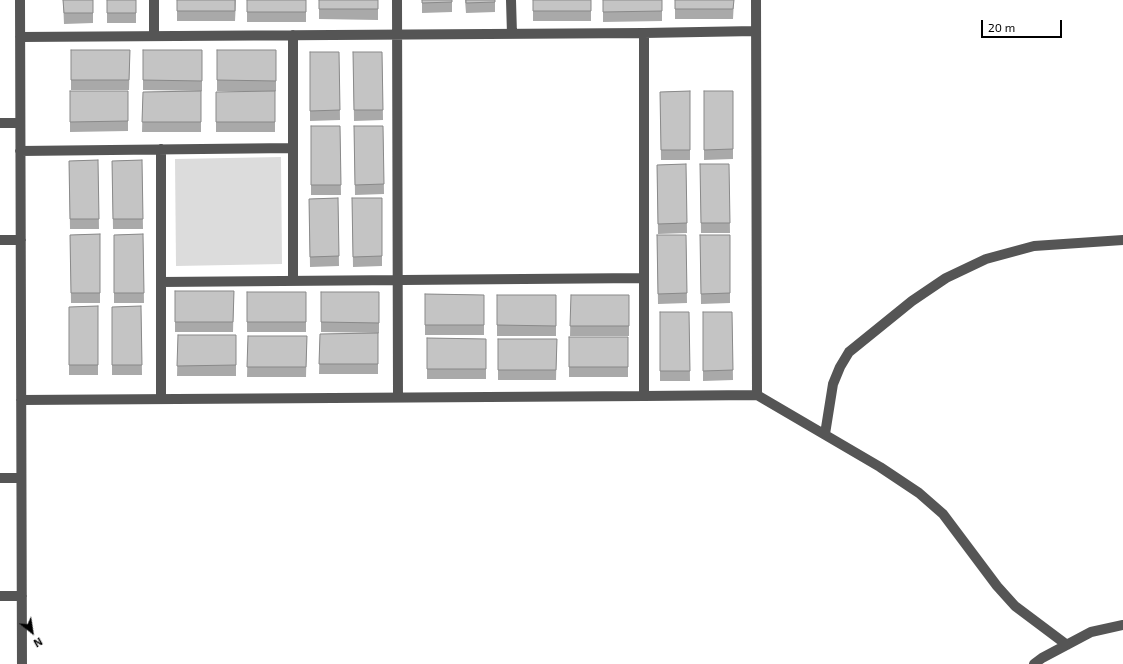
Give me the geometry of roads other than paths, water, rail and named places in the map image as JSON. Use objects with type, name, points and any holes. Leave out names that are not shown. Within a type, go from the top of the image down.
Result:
[{"type":"street","points":[[20,0],[22,664]]},
{"type":"street","points":[[154,0],[154,36]]},
{"type":"street","points":[[397,0],[398,397]]},
{"type":"street","points":[[511,0],[512,34]]},
{"type":"street","points":[[756,0],[757,395]]},
{"type":"street","points":[[20,37],[756,31]]},
{"type":"street","points":[[644,33],[644,396]]},
{"type":"street","points":[[293,35],[294,280]]},
{"type":"street","points":[[0,123],[20,123]]},
{"type":"street","points":[[20,151],[293,148]]},
{"type":"street","points":[[161,149],[161,399]]},
{"type":"street","points":[[0,240],[21,240]]},
{"type":"street","points":[[825,434],[833,384],[840,367],[849,352],[912,301],[946,278],[986,258],[1034,246],[1123,240]]},
{"type":"street","points":[[161,282],[644,278]]},
{"type":"street","points":[[21,400],[757,395],[880,467],[919,493],[943,514],[997,586],[1015,606],[1067,645]]},
{"type":"street","points":[[0,478],[22,478]]},
{"type":"street","points":[[0,596],[22,596]]},
{"type":"street","points":[[1034,664],[1091,632],[1123,625]]}]
